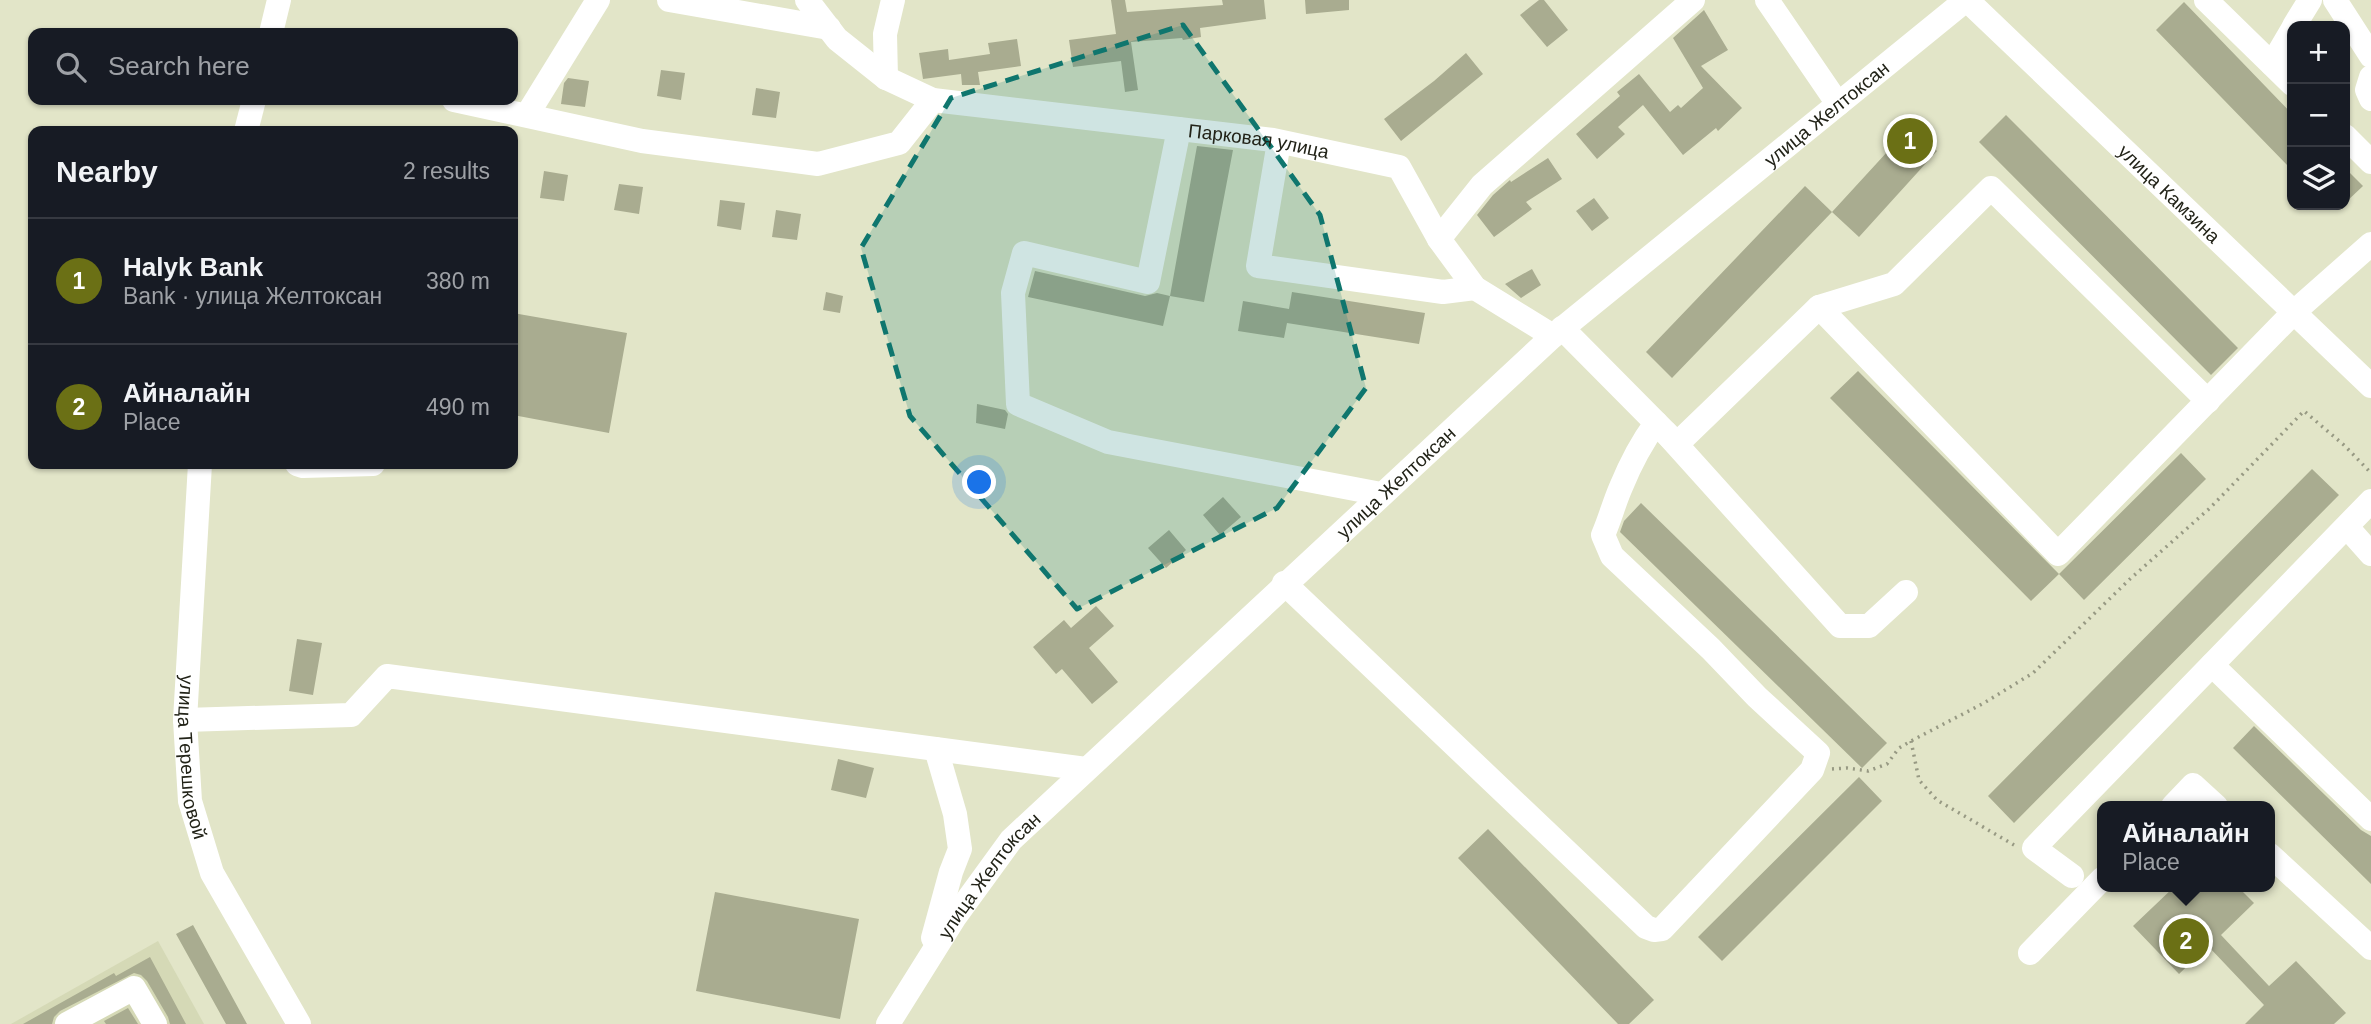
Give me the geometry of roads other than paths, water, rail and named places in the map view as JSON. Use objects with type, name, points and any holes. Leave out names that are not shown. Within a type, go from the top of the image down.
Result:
[{"type":"street","points":[[272,28],[279,0]]},
{"type":"street","points":[[527,115],[598,0]]},
{"type":"street","points":[[669,0],[829,28]]},
{"type":"street","name":"Парковая улица","points":[[807,0],[837,39],[886,78],[933,100],[1279,142],[1399,166],[1439,239],[1475,288],[1558,332],[1661,428],[1840,626],[1869,626],[1906,592]]},
{"type":"street","points":[[886,78],[885,34],[893,0]]},
{"type":"street","points":[[1439,239],[1482,186],[1693,0]]},
{"type":"street","points":[[1767,0],[1838,104]]},
{"type":"street","name":"улица Желтоксан","points":[[888,1024],[955,917],[1011,840],[1284,583],[1558,332],[1967,0]]},
{"type":"street","name":"улица Камзина","points":[[1967,0],[2371,386]]},
{"type":"street","points":[[2206,0],[2291,84]]},
{"type":"street","points":[[2297,21],[2310,0]]},
{"type":"street","points":[[2335,0],[2371,56]]},
{"type":"street","points":[[2272,64],[2287,38]]},
{"type":"street","points":[[2371,77],[2367,90],[2371,99]]},
{"type":"street","points":[[478,105],[642,141],[818,164],[899,143],[933,100]]},
{"type":"street","points":[[247,126],[253,105]]},
{"type":"street","points":[[1179,129],[1148,282],[1024,253],[1013,293],[1018,404],[1108,442],[1381,494]]},
{"type":"street","points":[[2350,141],[2371,162]]},
{"type":"street","points":[[1279,142],[1258,266],[1443,292],[1475,288]]},
{"type":"street","points":[[1284,583],[1646,927],[1662,929],[1812,769],[1818,753],[1612,556],[1603,535],[1614,512],[1620,489],[1645,438],[1661,428],[1677,444],[1819,307],[1894,284],[1991,188],[2208,401]]},
{"type":"street","points":[[1819,307],[2059,554],[2294,312],[2371,244]]},
{"type":"street","name":"улица Терешковой","points":[[200,469],[185,720],[190,802],[212,873],[299,1024]]},
{"type":"street","points":[[2072,876],[2034,848],[2371,501]]},
{"type":"street","points":[[2347,527],[2371,554]]},
{"type":"street","points":[[2212,665],[2371,819]]},
{"type":"street","points":[[185,720],[351,715],[387,676],[1086,769]]},
{"type":"street","points":[[926,962],[960,849],[955,814],[936,749]]},
{"type":"street","points":[[2178,801],[2193,785],[2211,801]]},
{"type":"street","points":[[2275,860],[2371,948]]},
{"type":"street","points":[[2030,953],[2097,884]]},
{"type":"street","points":[[67,1024],[134,988],[155,1024]]},
{"type":"place","name":"Halyk Bank","points":[[1910,141]]},
{"type":"place","name":"Айналайн","points":[[2186,941]]}]
